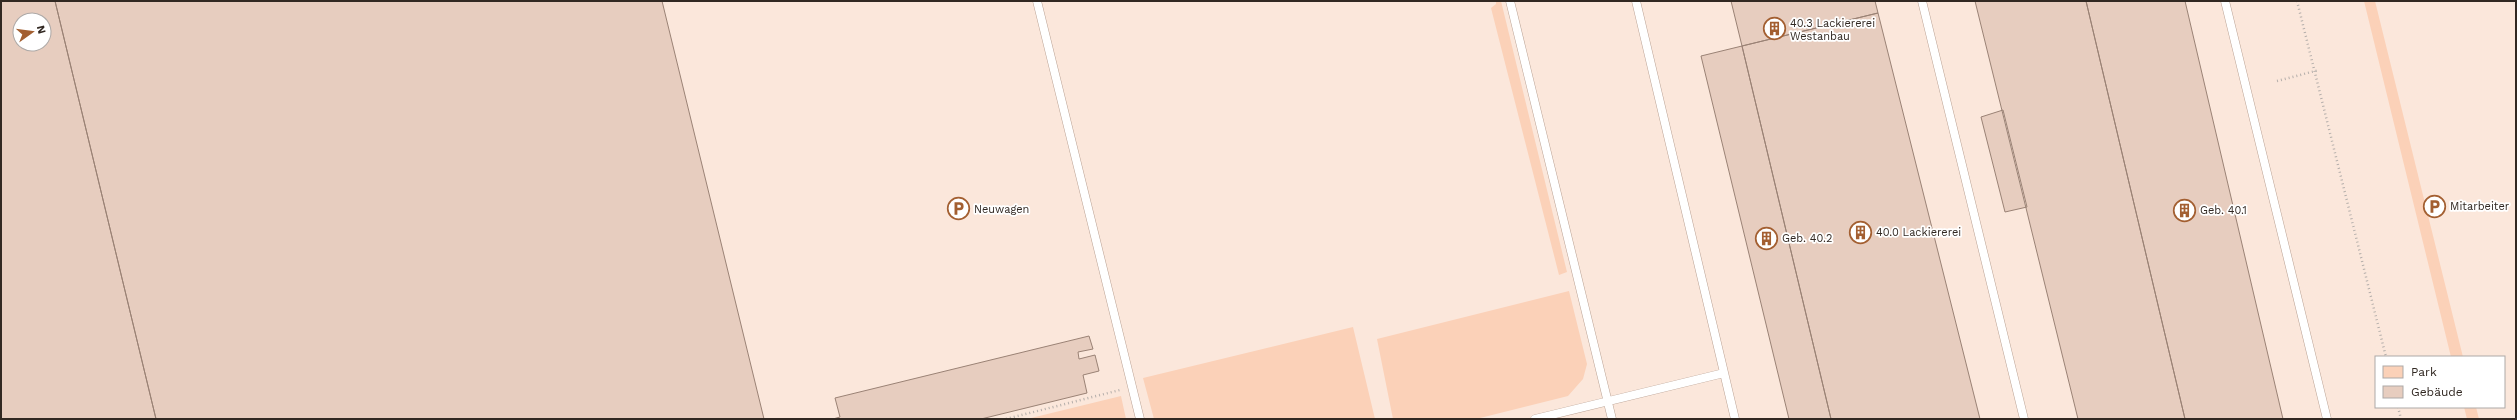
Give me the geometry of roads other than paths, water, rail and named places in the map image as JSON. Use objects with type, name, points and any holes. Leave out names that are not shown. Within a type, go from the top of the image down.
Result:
[{"type":"lane","points":[[1036,1],[1140,419]]},
{"type":"lane","points":[[1510,1],[1612,419]]},
{"type":"lane","points":[[1636,1],[1735,419]]},
{"type":"lane","points":[[1922,1],[2024,419]]},
{"type":"lane","points":[[2225,1],[2327,419]]},
{"type":"lane","points":[[1535,419],[1724,373]]},
{"type":"place","name":"40.3 Lackiererei Westanbau","points":[[1774,29]]},
{"type":"place","name":"Mitarbeiter","points":[[2434,206]]},
{"type":"place","name":"Neuwagen","points":[[959,209]]},
{"type":"place","name":"Geb. 40.1","points":[[2185,210]]},
{"type":"place","name":"40.0 Lackiererei","points":[[1860,232]]},
{"type":"place","name":"Geb. 40.2","points":[[1766,238]]}]
